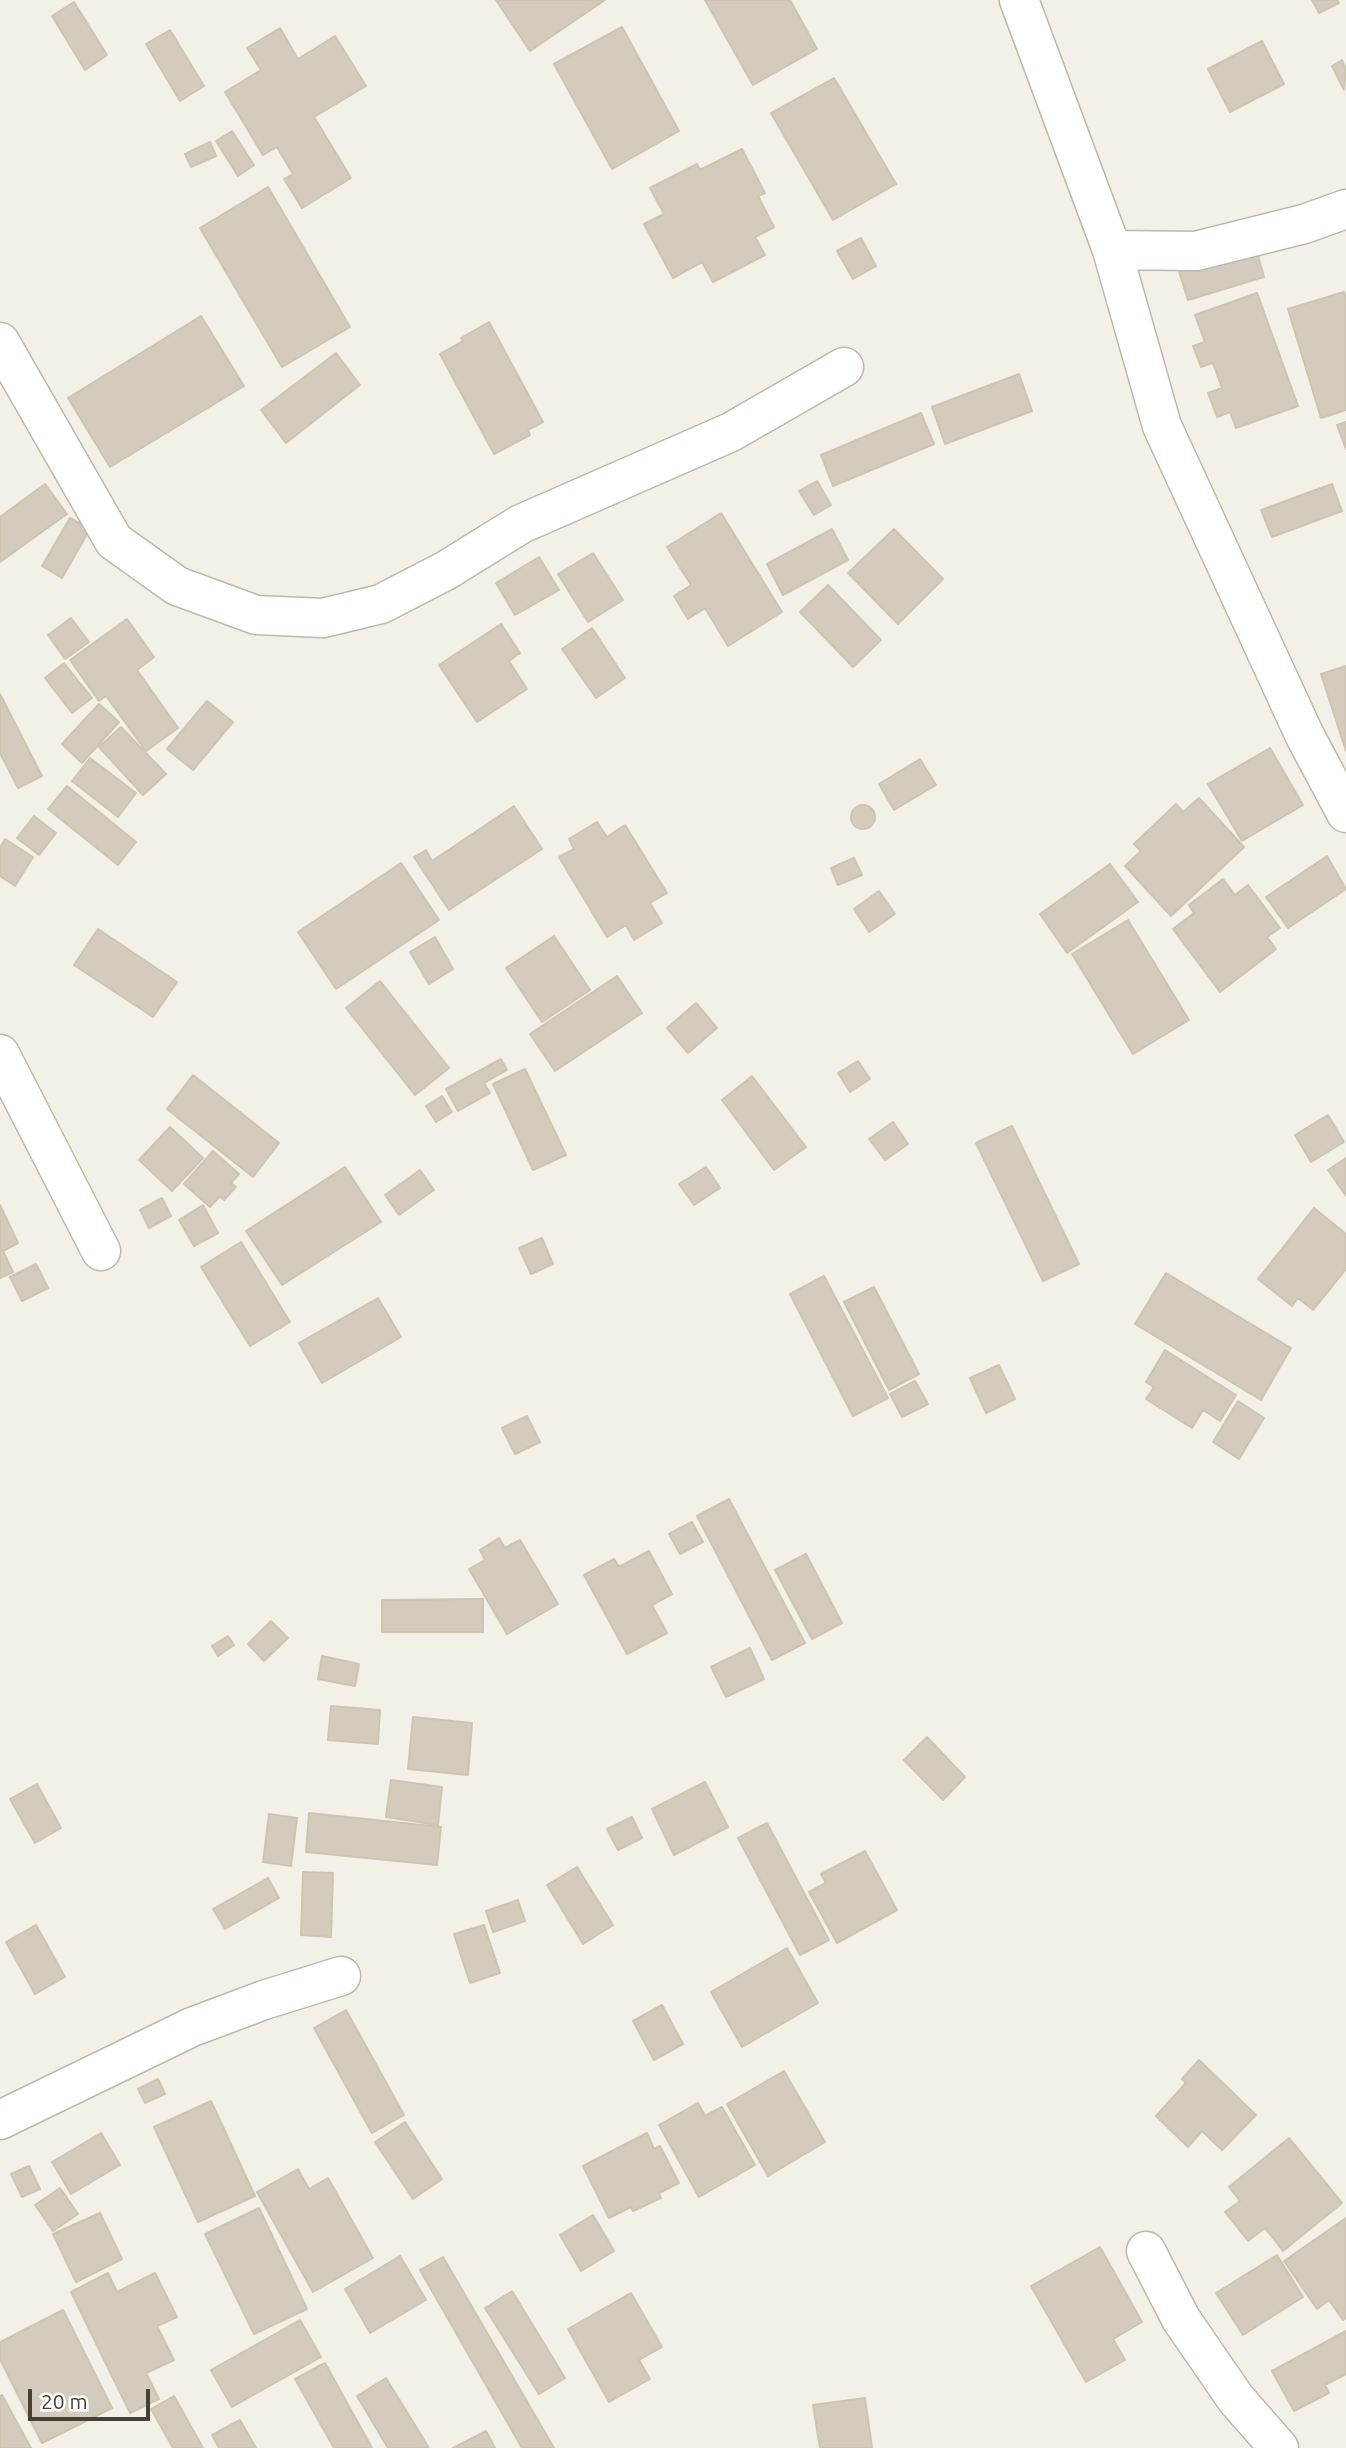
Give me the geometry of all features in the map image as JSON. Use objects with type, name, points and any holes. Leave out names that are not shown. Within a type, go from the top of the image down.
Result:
[{"type":"street","points":[[1019,0],[1112,250],[1162,426],[1305,736],[1346,813]]},
{"type":"street","points":[[1112,250],[1196,251],[1304,224],[1346,209]]},
{"type":"street","points":[[0,342],[114,541],[177,586],[229,606],[256,615],[323,618],[381,604],[445,571],[521,524],[731,432],[844,367]]},
{"type":"street","points":[[0,1054],[101,1251]]},
{"type":"street","points":[[0,2120],[192,2027],[264,2000],[341,1976]]},
{"type":"street","points":[[1146,2251],[1181,2319],[1236,2399],[1279,2448]]},
{"type":"building","points":[[496,0],[605,0],[530,51]]},
{"type":"building","points":[[705,0],[790,0],[817,49],[753,85]]},
{"type":"building","points":[[1312,0],[1337,0],[1339,3],[1319,13]]},
{"type":"building","points":[[74,2],[107,55],[85,70],[52,16]]},
{"type":"building","points":[[622,27],[679,131],[612,169],[554,64]]},
{"type":"building","points":[[280,28],[298,59],[335,36],[366,86],[314,117],[351,178],[302,208],[284,179],[293,174],[277,147],[263,155],[225,92],[261,70],[247,48]]},
{"type":"building","points":[[170,30],[204,86],[180,101],[146,44]]},
{"type":"building","points":[[1262,41],[1284,84],[1230,112],[1208,69]]},
{"type":"building","points":[[1342,60],[1346,69],[1344,90],[1332,66]]},
{"type":"building","points":[[834,78],[896,184],[833,220],[771,113]]},
{"type":"building","points":[[232,131],[254,165],[238,176],[216,141]]},
{"type":"building","points":[[210,142],[216,156],[191,167],[185,154]]},
{"type":"building","points":[[742,149],[765,193],[758,196],[774,227],[755,237],[765,255],[713,282],[702,262],[673,278],[644,224],[664,214],[650,188],[697,164],[700,170]]},
{"type":"building","points":[[268,187],[350,327],[282,367],[200,228]]},
{"type":"building","points":[[861,238],[876,266],[853,279],[837,251]]},
{"type":"building","points":[[1255,245],[1264,277],[1188,300],[1178,268]]},
{"type":"building","points":[[1344,292],[1346,410],[1321,418],[1288,309]]},
{"type":"building","points":[[1257,293],[1298,406],[1236,428],[1230,412],[1217,417],[1208,393],[1222,388],[1213,363],[1201,367],[1193,346],[1205,342],[1195,315]]},
{"type":"building","points":[[201,316],[244,386],[110,467],[68,398]]},
{"type":"building","points":[[489,322],[543,422],[528,430],[530,435],[494,454],[440,354]]},
{"type":"building","points":[[336,353],[360,385],[286,443],[261,410]]},
{"type":"building","points":[[1019,374],[1032,411],[945,444],[932,407]]},
{"type":"building","points":[[921,413],[934,444],[833,486],[821,455]]},
{"type":"building","points":[[1346,422],[1346,449],[1337,425]]},
{"type":"building","points":[[817,481],[831,505],[814,515],[799,491]]},
{"type":"building","points":[[45,484],[67,514],[0,562],[0,517]]},
{"type":"building","points":[[1332,484],[1342,511],[1272,537],[1261,510]]},
{"type":"building","points":[[721,513],[782,612],[728,646],[705,608],[688,619],[674,596],[691,585],[667,547]]},
{"type":"building","points":[[70,518],[90,529],[62,578],[42,566]]},
{"type":"building","points":[[832,529],[848,560],[783,595],[767,564]]},
{"type":"building","points":[[894,529],[943,579],[898,624],[848,573]]},
{"type":"building","points":[[593,553],[623,600],[588,622],[558,574]]},
{"type":"building","points":[[539,557],[559,590],[515,615],[496,583]]},
{"type":"building","points":[[828,585],[881,640],[853,667],[800,612]]},
{"type":"building","points":[[71,618],[89,642],[65,659],[48,635]]},
{"type":"building","points":[[127,619],[154,657],[137,670],[178,728],[146,751],[106,696],[99,701],[70,660]]},
{"type":"building","points":[[501,624],[520,653],[509,661],[527,689],[477,722],[439,665]]},
{"type":"building","points":[[592,628],[625,678],[596,698],[562,649]]},
{"type":"building","points":[[64,663],[92,698],[72,713],[45,678]]},
{"type":"building","points":[[1346,666],[1346,751],[1321,674]]},
{"type":"building","points":[[0,694],[42,776],[18,788],[0,753]]},
{"type":"building","points":[[207,701],[233,722],[193,770],[167,749]]},
{"type":"building","points":[[99,704],[119,722],[82,763],[62,744]]},
{"type":"building","points":[[121,727],[166,774],[143,795],[99,747]]},
{"type":"building","points":[[1270,748],[1303,805],[1242,841],[1208,784]]},
{"type":"building","points":[[90,758],[136,793],[118,817],[72,781]]},
{"type":"building","points":[[920,759],[936,785],[894,810],[879,784]]},
{"type":"building","points":[[67,786],[136,842],[118,865],[48,809]]},
{"type":"building","points":[[1199,798],[1244,847],[1171,916],[1125,866],[1141,851],[1134,844],[1176,804],[1183,812]]},
{"type":"building","points":[[863,805],[872,808],[875,817],[872,826],[863,829],[854,826],[851,817],[854,808]]},
{"type":"building","points":[[514,806],[542,849],[449,910],[414,857],[426,850],[432,861]]},
{"type":"building","points":[[34,816],[56,833],[39,855],[17,838]]},
{"type":"building","points":[[597,822],[607,837],[625,825],[667,893],[650,903],[662,923],[634,940],[626,925],[607,937],[559,857],[574,849],[569,839]]},
{"type":"building","points":[[5,839],[33,857],[15,886],[0,876],[0,848]]},
{"type":"building","points":[[1327,856],[1346,889],[1288,928],[1266,897]]},
{"type":"building","points":[[854,858],[862,875],[838,885],[831,868]]},
{"type":"building","points":[[401,863],[439,920],[336,989],[298,932]]},
{"type":"building","points":[[1110,864],[1138,902],[1067,953],[1040,914]]},
{"type":"building","points":[[1223,879],[1235,895],[1248,885],[1280,928],[1267,937],[1276,949],[1220,992],[1173,929],[1194,913],[1189,905]]},
{"type":"building","points":[[879,891],[895,914],[869,932],[854,909]]},
{"type":"building","points":[[1128,920],[1189,1020],[1133,1054],[1072,954]]},
{"type":"building","points":[[98,929],[177,982],[153,1017],[74,965]]},
{"type":"building","points":[[554,936],[590,990],[542,1022],[506,968]]},
{"type":"building","points":[[435,937],[453,969],[429,984],[410,952]]},
{"type":"building","points":[[617,976],[642,1013],[555,1071],[530,1034]]},
{"type":"building","points":[[380,981],[449,1068],[415,1095],[346,1008]]},
{"type":"building","points":[[696,1003],[717,1028],[688,1053],[667,1028]]},
{"type":"building","points":[[501,1059],[507,1070],[484,1083],[490,1093],[458,1111],[446,1089]]},
{"type":"building","points":[[858,1061],[870,1079],[850,1092],[838,1073]]},
{"type":"building","points":[[525,1069],[566,1155],[533,1170],[493,1084]]},
{"type":"building","points":[[193,1075],[279,1143],[253,1177],[167,1109]]},
{"type":"building","points":[[752,1076],[806,1147],[774,1170],[722,1100]]},
{"type":"building","points":[[442,1096],[452,1112],[436,1122],[426,1106]]},
{"type":"building","points":[[1328,1115],[1344,1142],[1311,1162],[1295,1135]]},
{"type":"building","points":[[893,1122],[908,1144],[885,1160],[869,1139]]},
{"type":"building","points":[[1012,1126],[1079,1264],[1043,1281],[976,1143]]},
{"type":"building","points":[[170,1127],[203,1158],[172,1191],[139,1160]]},
{"type":"building","points":[[213,1151],[239,1174],[231,1183],[236,1187],[224,1200],[220,1196],[210,1207],[184,1184]]},
{"type":"building","points":[[1346,1158],[1346,1196],[1328,1170]]},
{"type":"building","points":[[345,1167],[381,1222],[282,1285],[246,1231]]},
{"type":"building","points":[[706,1167],[720,1188],[694,1205],[679,1184]]},
{"type":"building","points":[[420,1170],[434,1190],[399,1215],[385,1195]]},
{"type":"building","points":[[162,1198],[171,1216],[149,1228],[140,1210]]},
{"type":"building","points":[[0,1205],[18,1243],[3,1251],[13,1272],[0,1278]]},
{"type":"building","points":[[203,1205],[218,1233],[194,1246],[179,1220]]},
{"type":"building","points":[[1314,1208],[1346,1234],[1346,1269],[1313,1310],[1298,1298],[1292,1306],[1258,1279]]},
{"type":"building","points":[[542,1238],[553,1264],[531,1274],[519,1248]]},
{"type":"building","points":[[241,1242],[290,1322],[250,1346],[201,1267]]},
{"type":"building","points":[[36,1264],[48,1288],[22,1301],[10,1277]]},
{"type":"building","points":[[1166,1273],[1291,1348],[1261,1400],[1135,1324]]},
{"type":"building","points":[[824,1276],[888,1398],[853,1416],[790,1294]]},
{"type":"building","points":[[874,1287],[919,1374],[889,1390],[844,1302]]},
{"type":"building","points":[[378,1298],[401,1337],[322,1383],[299,1343]]},
{"type":"building","points":[[1165,1350],[1236,1395],[1220,1421],[1203,1410],[1192,1428],[1146,1399],[1154,1387],[1146,1382]]},
{"type":"building","points":[[999,1365],[1015,1399],[986,1413],[970,1378]]},
{"type":"building","points":[[915,1381],[928,1404],[902,1417],[890,1394]]},
{"type":"building","points":[[1238,1401],[1264,1418],[1239,1459],[1213,1442]]},
{"type":"building","points":[[527,1416],[540,1442],[515,1454],[502,1428]]},
{"type":"building","points":[[729,1499],[805,1643],[772,1660],[697,1516]]},
{"type":"building","points":[[692,1522],[703,1542],[680,1554],[669,1534]]},
{"type":"building","points":[[499,1538],[505,1548],[520,1540],[558,1604],[507,1634],[469,1569],[485,1560],[480,1550]]},
{"type":"building","points":[[649,1551],[672,1594],[652,1605],[667,1633],[627,1654],[584,1575],[614,1559],[619,1567]]},
{"type":"building","points":[[806,1554],[842,1623],[812,1639],[775,1570]]},
{"type":"building","points":[[483,1599],[483,1632],[382,1632],[382,1600]]},
{"type":"building","points":[[271,1621],[288,1638],[264,1661],[248,1644]]},
{"type":"building","points":[[228,1636],[234,1645],[218,1656],[212,1646]]},
{"type":"building","points":[[750,1648],[764,1679],[726,1697],[711,1667]]},
{"type":"building","points":[[322,1656],[359,1664],[355,1686],[318,1679]]},
{"type":"building","points":[[331,1706],[380,1710],[378,1744],[328,1740]]},
{"type":"building","points":[[413,1717],[472,1723],[468,1775],[408,1769]]},
{"type":"building","points":[[927,1737],[965,1777],[943,1800],[904,1760]]},
{"type":"building","points":[[391,1780],[442,1787],[438,1825],[386,1817]]},
{"type":"building","points":[[705,1782],[728,1827],[674,1855],[652,1809]]},
{"type":"building","points":[[37,1784],[61,1828],[35,1843],[10,1799]]},
{"type":"building","points":[[309,1813],[441,1827],[437,1865],[306,1852]]},
{"type":"building","points":[[269,1814],[297,1818],[291,1866],[263,1862]]},
{"type":"building","points":[[632,1817],[642,1838],[618,1850],[607,1829]]},
{"type":"building","points":[[767,1823],[829,1940],[800,1955],[738,1838]]},
{"type":"building","points":[[865,1851],[897,1910],[837,1943],[809,1892],[826,1883],[821,1874]]},
{"type":"building","points":[[577,1867],[613,1925],[583,1944],[547,1885]]},
{"type":"building","points":[[303,1872],[333,1873],[331,1937],[301,1935]]},
{"type":"building","points":[[268,1878],[279,1898],[225,1929],[213,1909]]},
{"type":"building","points":[[518,1900],[525,1921],[493,1932],[486,1911]]},
{"type":"building","points":[[36,1925],[65,1977],[35,1994],[6,1942]]},
{"type":"building","points":[[484,1925],[500,1973],[470,1983],[454,1934]]},
{"type":"building","points":[[787,1948],[818,2003],[742,2047],[711,1992]]},
{"type":"building","points":[[662,2005],[683,2044],[654,2060],[633,2021]]},
{"type":"building","points":[[346,2010],[404,2115],[372,2133],[314,2028]]},
{"type":"building","points":[[1199,2060],[1256,2115],[1222,2150],[1202,2131],[1188,2147],[1156,2116],[1186,2083],[1182,2079]]},
{"type":"building","points":[[784,2071],[825,2142],[768,2176],[727,2104]]},
{"type":"building","points":[[158,2079],[165,2094],[145,2103],[138,2089]]},
{"type":"building","points":[[211,2101],[255,2196],[198,2222],[154,2127]]},
{"type":"building","points":[[698,2103],[705,2116],[722,2107],[755,2165],[699,2197],[659,2125]]},
{"type":"building","points":[[405,2122],[442,2179],[413,2199],[375,2142]]},
{"type":"building","points":[[101,2133],[120,2165],[71,2194],[52,2162]]},
{"type":"building","points":[[647,2133],[654,2149],[660,2146],[679,2183],[659,2193],[661,2198],[633,2211],[631,2207],[609,2218],[583,2166]]},
{"type":"building","points":[[1289,2138],[1342,2203],[1283,2251],[1265,2228],[1248,2241],[1225,2212],[1240,2201],[1229,2187]]},
{"type":"building","points":[[29,2166],[40,2189],[22,2197],[11,2174]]},
{"type":"building","points":[[298,2169],[309,2189],[328,2178],[373,2258],[313,2292],[257,2192]]},
{"type":"building","points":[[60,2188],[78,2214],[53,2231],[35,2205]]},
{"type":"building","points":[[259,2208],[307,2309],[254,2334],[205,2234]]},
{"type":"building","points":[[100,2213],[122,2259],[76,2282],[53,2234]]},
{"type":"building","points":[[593,2215],[614,2251],[581,2271],[560,2235]]},
{"type":"building","points":[[1346,2218],[1346,2318],[1343,2320],[1329,2300],[1317,2309],[1284,2261]]},
{"type":"building","points":[[1100,2247],[1142,2322],[1113,2339],[1125,2360],[1086,2382],[1031,2286]]},
{"type":"building","points":[[1277,2255],[1303,2297],[1243,2335],[1216,2293]]},
{"type":"building","points":[[400,2256],[426,2300],[370,2333],[345,2289]]},
{"type":"building","points":[[443,2257],[554,2448],[522,2448],[420,2270]]},
{"type":"building","points":[[108,2273],[117,2292],[155,2273],[177,2317],[157,2326],[174,2360],[146,2373],[159,2399],[130,2413],[71,2292]]},
{"type":"building","points":[[512,2291],[565,2378],[539,2394],[485,2308]]},
{"type":"building","points":[[631,2293],[662,2347],[639,2360],[650,2379],[609,2402],[568,2329]]},
{"type":"building","points":[[63,2310],[112,2408],[42,2443],[0,2359],[0,2342]]},
{"type":"building","points":[[300,2320],[321,2357],[232,2407],[211,2370]]},
{"type":"building","points":[[1346,2331],[1346,2374],[1325,2385],[1329,2393],[1294,2411],[1272,2371]]},
{"type":"building","points":[[325,2363],[372,2448],[334,2448],[295,2379]]},
{"type":"building","points":[[386,2378],[429,2448],[388,2448],[357,2396]]},
{"type":"building","points":[[2,2395],[31,2448],[0,2448]]},
{"type":"building","points":[[174,2396],[203,2448],[173,2448],[151,2409]]},
{"type":"building","points":[[865,2398],[872,2448],[820,2448],[813,2405]]},
{"type":"building","points":[[240,2420],[256,2448],[219,2448],[212,2435]]},
{"type":"building","points":[[486,2431],[495,2448],[453,2448]]}]
